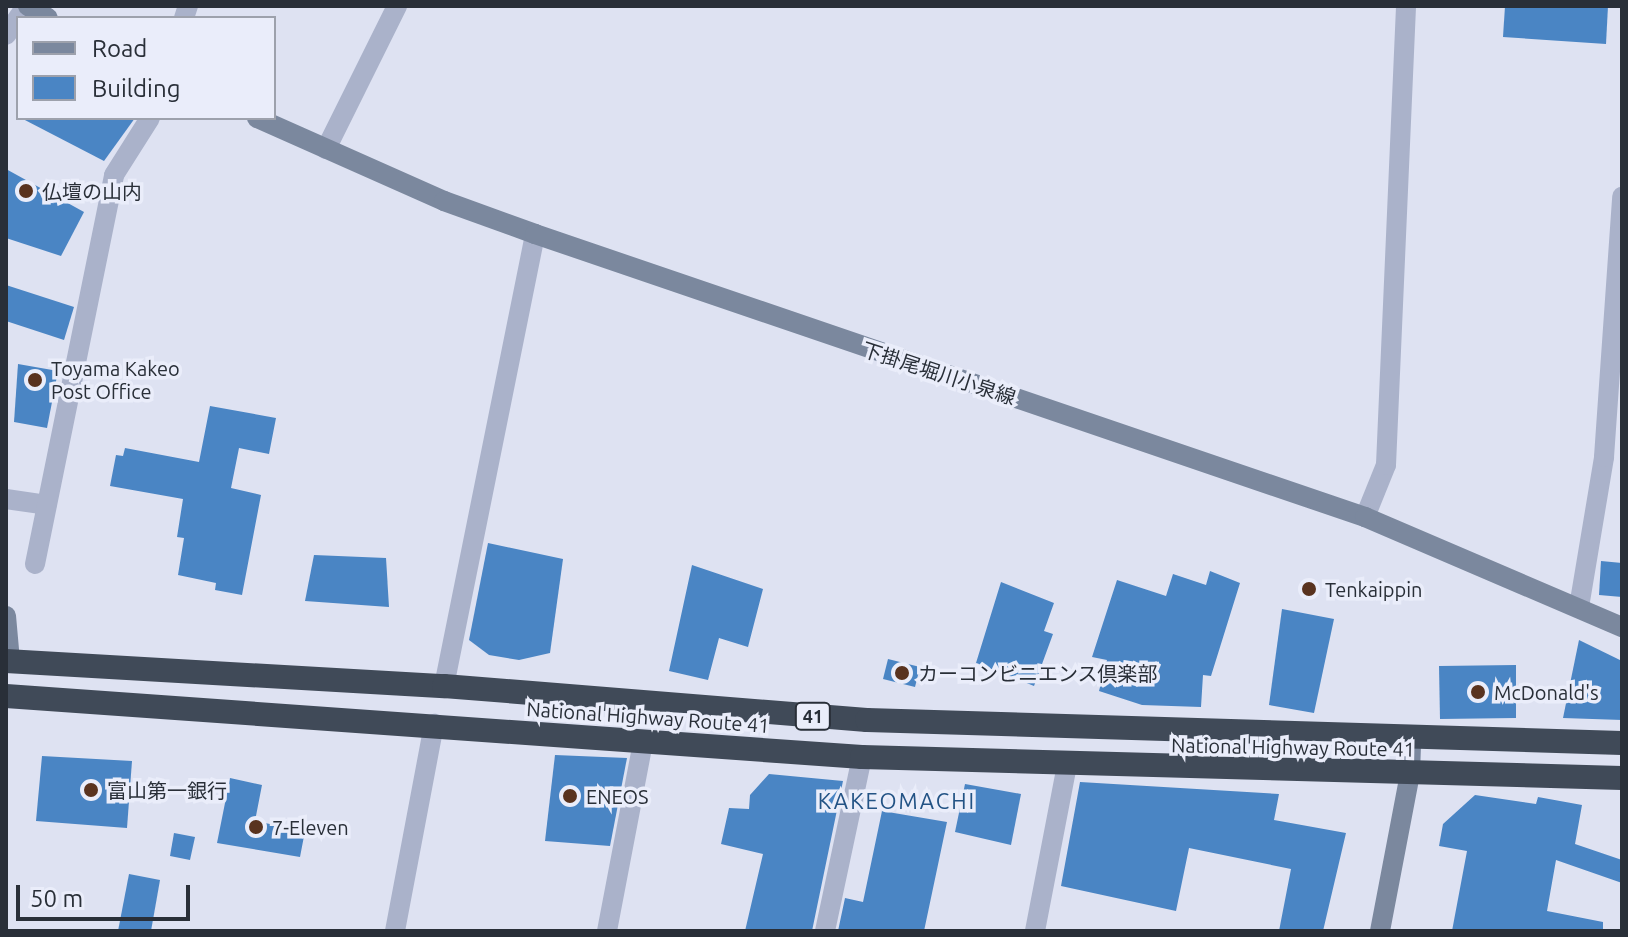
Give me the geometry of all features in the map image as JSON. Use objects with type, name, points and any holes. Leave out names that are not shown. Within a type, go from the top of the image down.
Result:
[{"type":"highway","name":"National Highway Route 41","points":[[8,661],[444,686],[867,720],[1622,743]]},
{"type":"highway","points":[[7,702],[8,661]]},
{"type":"highway","name":"National Highway Route 41","points":[[7,702],[434,724],[862,757],[1622,778]]},
{"type":"main road","points":[[27,6],[44,16]]},
{"type":"main road","name":"下掛尾堀川小泉線","points":[[261,120],[535,234],[1365,517],[1622,627]]},
{"type":"main road","points":[[6,616],[8,661]]},
{"type":"main road","points":[[1380,931],[1410,774],[1411,737]]},
{"type":"street","points":[[326,149],[397,6]]},
{"type":"street","points":[[1365,517],[1386,465],[1406,6]]},
{"type":"street","points":[[35,564],[114,175],[149,120]]},
{"type":"street","points":[[1579,607],[1604,457],[1622,197]]},
{"type":"street","points":[[444,686],[535,234]]},
{"type":"street","points":[[6,499],[47,505]]},
{"type":"street","points":[[395,931],[434,724]]},
{"type":"street","points":[[607,931],[643,742]]},
{"type":"street","points":[[825,931],[862,757]]},
{"type":"street","points":[[1035,931],[1067,765]]},
{"type":"building","points":[[1505,6],[1608,6],[1606,44],[1503,37]]},
{"type":"building","points":[[25,120],[134,120],[104,161]]},
{"type":"building","name":"仏壇の山内","points":[[6,169],[84,212],[61,256],[6,238]]},
{"type":"building","points":[[6,285],[74,307],[64,340],[6,321]]},
{"type":"building","points":[[18,364],[58,371],[47,428],[14,422]]},
{"type":"building","points":[[210,406],[276,418],[269,454],[239,448],[231,488],[261,495],[242,595],[215,590],[216,583],[178,575],[184,538],[177,537],[183,499],[110,486],[116,455],[123,456],[125,448],[199,462]]},
{"type":"building","points":[[488,543],[563,559],[550,653],[519,660],[489,655],[469,640]]},
{"type":"building","points":[[314,555],[386,558],[389,607],[305,601]]},
{"type":"building","points":[[1601,561],[1622,563],[1622,597],[1599,595]]},
{"type":"building","points":[[692,565],[763,589],[748,647],[719,638],[708,680],[669,671]]},
{"type":"building","points":[[1210,571],[1240,583],[1211,676],[1203,675],[1201,707],[1142,705],[1099,691],[1107,660],[1092,657],[1117,580],[1166,596],[1173,574],[1206,585]]},
{"type":"building","points":[[1001,582],[1054,603],[1044,631],[1053,634],[1034,686],[976,663]]},
{"type":"building","points":[[1282,609],[1334,619],[1314,713],[1269,705]]},
{"type":"building","points":[[1579,640],[1622,661],[1622,720],[1563,718]]},
{"type":"building","points":[[888,659],[920,667],[915,687],[883,679]]},
{"type":"building","name":"McDonald's","points":[[1516,665],[1516,718],[1440,719],[1439,666]]},
{"type":"building","points":[[555,755],[627,758],[610,846],[545,841]]},
{"type":"building","points":[[42,756],[132,761],[127,828],[36,821]]},
{"type":"building","points":[[769,774],[843,781],[812,931],[745,931],[763,854],[721,844],[729,808],[749,809],[750,795]]},
{"type":"building","points":[[230,778],[262,785],[255,821],[305,831],[300,857],[217,843]]},
{"type":"building","points":[[1080,782],[1279,794],[1274,820],[1346,833],[1323,931],[1279,931],[1291,869],[1189,848],[1176,911],[1061,886]]},
{"type":"building","points":[[965,784],[1021,794],[1011,845],[955,832]]},
{"type":"building","points":[[1475,795],[1536,804],[1538,797],[1582,805],[1575,844],[1622,860],[1622,883],[1556,860],[1547,911],[1603,922],[1603,931],[1452,931],[1467,851],[1439,846],[1443,824]]},
{"type":"building","points":[[882,811],[947,822],[924,931],[838,931],[845,898],[863,902]]},
{"type":"building","points":[[174,833],[195,837],[190,860],[170,856]]},
{"type":"building","points":[[129,874],[160,880],[151,931],[118,931]]},
{"type":"place","name":"仏壇の山内","points":[[26,191]]},
{"type":"place","name":"Toyama Kakeo Post Office","points":[[35,380]]},
{"type":"place","name":"Tenkaippin","points":[[1309,589]]},
{"type":"place","name":"カーコンビニエンス倶楽部","points":[[902,673]]},
{"type":"place","name":"McDonald's","points":[[1478,692]]},
{"type":"place","name":"富山第一銀行","points":[[91,790]]},
{"type":"place","name":"ENEOS","points":[[570,796]]},
{"type":"place","name":"7-Eleven","points":[[256,827]]},
{"type":"district","name":"KAKEOMACHI","points":[[897,801]]}]
